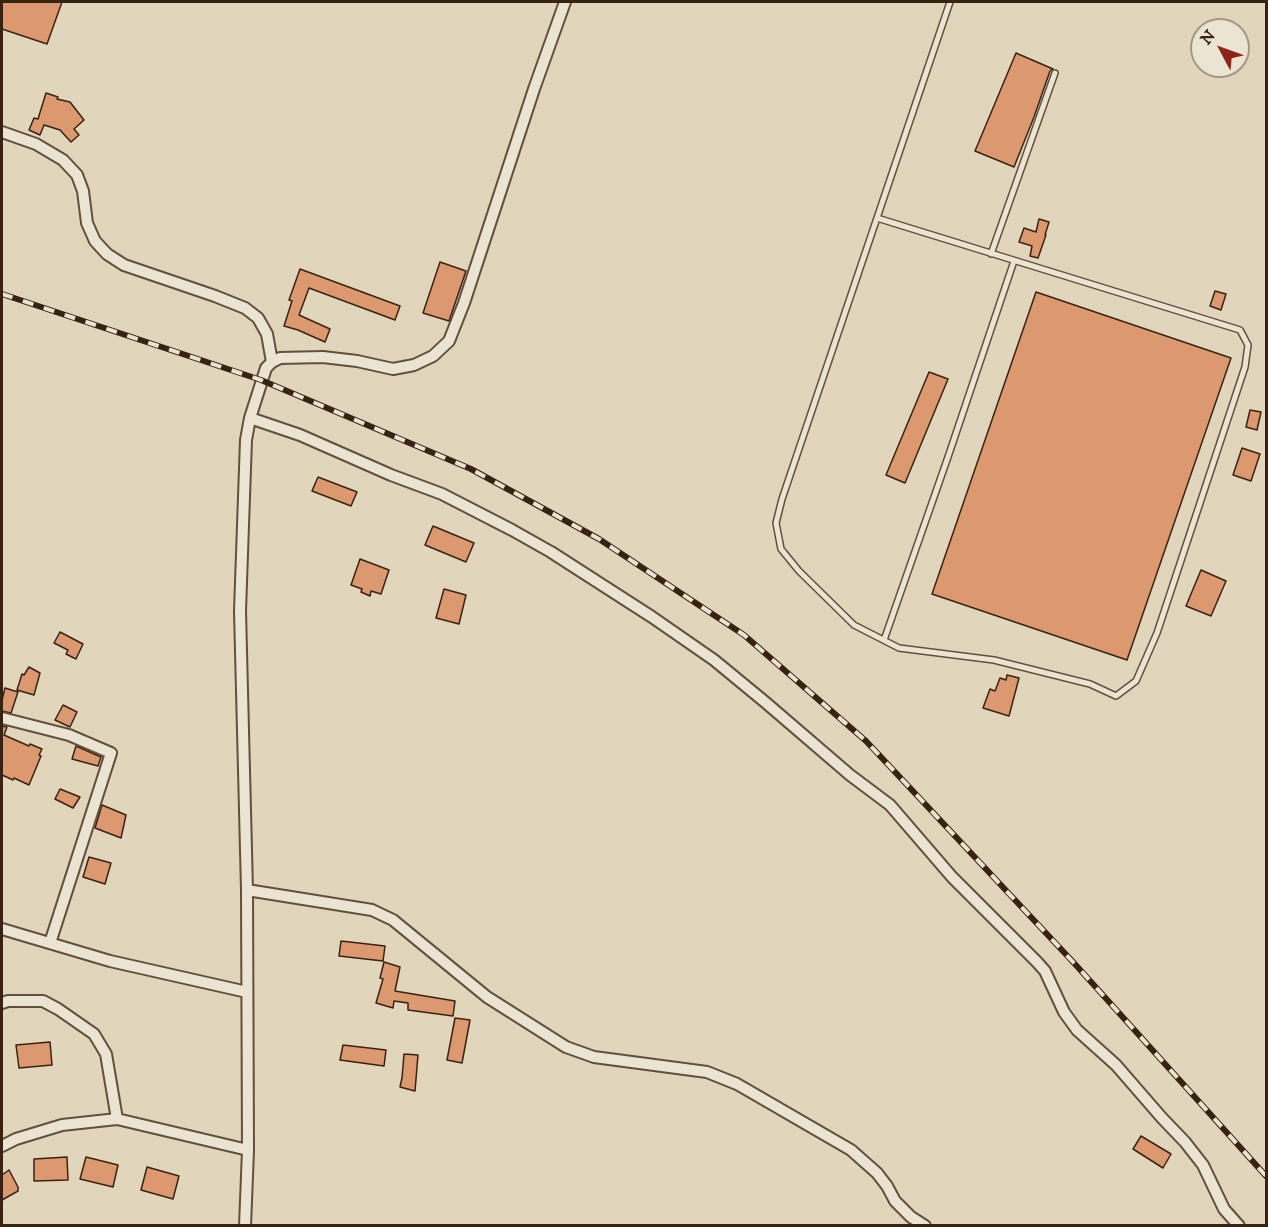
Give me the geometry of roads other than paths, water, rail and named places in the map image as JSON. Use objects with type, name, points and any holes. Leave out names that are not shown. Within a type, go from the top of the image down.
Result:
[{"type":"street","points":[[245,1226],[248,1150],[247,890],[240,610],[246,440],[250,418],[266,368],[280,358],[323,357],[357,361],[393,369],[414,365],[433,356],[449,340],[464,303],[565,2]]},
{"type":"street","points":[[2,132],[36,144],[63,160],[77,175],[83,191],[87,222],[95,241],[107,254],[124,265],[245,308],[258,318],[267,334],[272,362]]},
{"type":"street","points":[[250,418],[300,435],[391,475],[442,494],[512,530],[652,617],[714,660],[890,806],[952,878],[1045,970],[1064,1012],[1077,1030],[1116,1065],[1185,1142],[1203,1165],[1224,1209],[1239,1226]]},
{"type":"street","points":[[2,718],[69,735],[111,753],[50,943]]},
{"type":"street","points":[[247,890],[372,910],[393,920],[487,997],[566,1047],[594,1057],[707,1072],[737,1084],[851,1150],[877,1173],[895,1201],[911,1217],[925,1226]]},
{"type":"street","points":[[2,929],[110,962],[247,992]]},
{"type":"street","points":[[2,1003],[43,1001],[94,1034],[106,1054],[117,1119]]},
{"type":"street","points":[[2,1146],[16,1139],[62,1125],[117,1119],[248,1150]]},
{"type":"lane","points":[[877,218],[1240,330],[1248,345],[1245,367],[1157,633],[1136,681],[1116,696],[1090,684],[994,660],[899,648],[854,625],[799,572],[781,549],[776,523],[782,499],[950,2]]},
{"type":"lane","points":[[992,254],[1055,73]]},
{"type":"lane","points":[[884,640],[1014,261]]},
{"type":"railway","points":[[2,294],[261,380],[471,469],[599,539],[744,635],[866,741],[1074,963],[1266,1176]]}]
